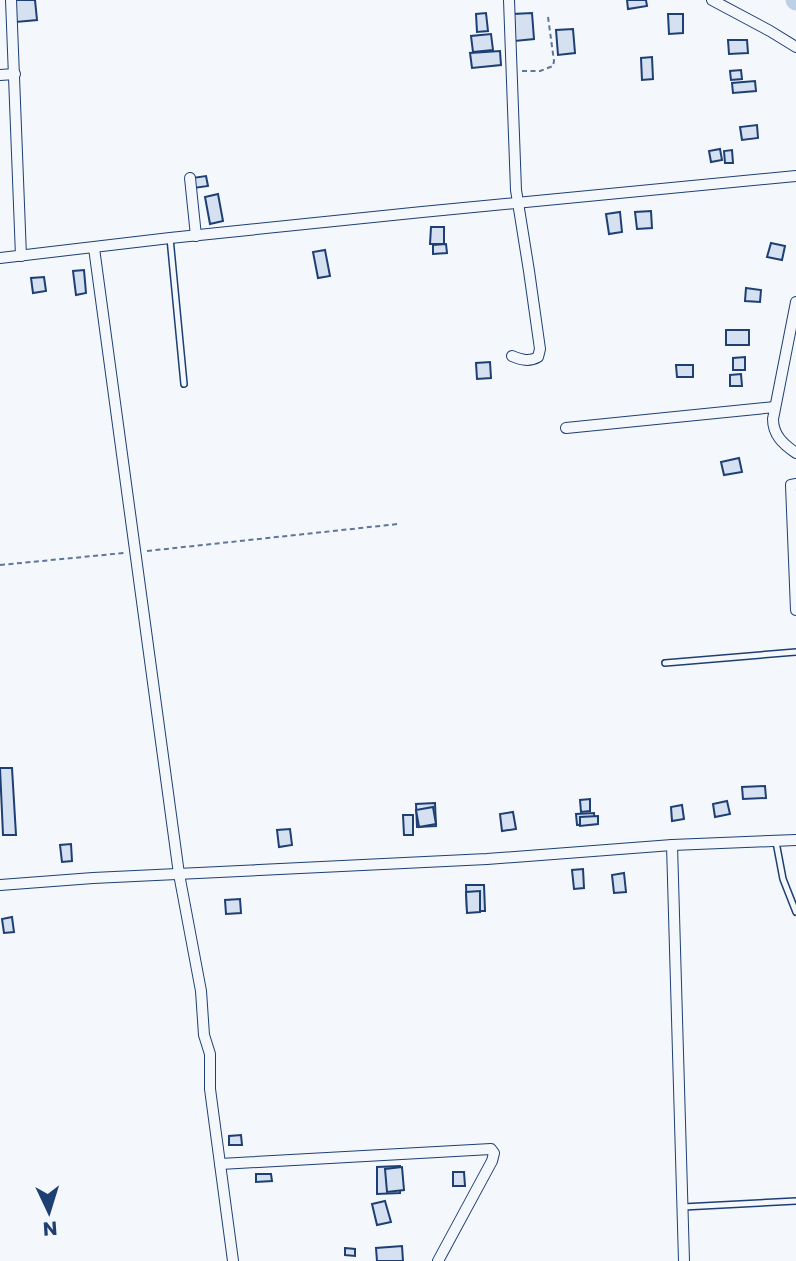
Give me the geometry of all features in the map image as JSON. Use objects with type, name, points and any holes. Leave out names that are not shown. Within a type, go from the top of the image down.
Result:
[{"type":"street","points":[[11,0],[21,256]]},
{"type":"street","points":[[509,0],[517,202],[530,271],[540,349],[538,357],[532,360],[520,360],[512,356]]},
{"type":"street","points":[[712,0],[770,30],[796,47]]},
{"type":"street","points":[[0,75],[15,74]]},
{"type":"street","points":[[0,258],[517,202],[796,176]]},
{"type":"street","points":[[190,178],[196,236]]},
{"type":"street","points":[[94,248],[179,874],[201,991],[203,1029],[210,1054],[210,1089],[233,1261]]},
{"type":"street","points":[[796,302],[772,419],[776,435],[796,453]]},
{"type":"street","points":[[566,428],[775,407]]},
{"type":"street","points":[[796,484],[790,485],[796,610]]},
{"type":"street","points":[[0,885],[796,840]]},
{"type":"street","points":[[672,845],[684,1261]]},
{"type":"street","points":[[220,1164],[491,1149],[494,1153],[492,1161],[438,1261]]},
{"type":"lane","points":[[170,238],[184,384]]},
{"type":"lane","points":[[665,663],[796,652]]},
{"type":"lane","points":[[776,842],[783,879],[796,912]]},
{"type":"lane","points":[[683,1208],[796,1201]]},
{"type":"path","points":[[510,73],[540,71],[552,66],[554,61],[548,17]]},
{"type":"path","points":[[0,565],[398,524]]},
{"type":"building","points":[[14,0],[35,0],[37,20],[16,22]]},
{"type":"building","points":[[627,0],[646,0],[647,6],[628,9]]},
{"type":"building","points":[[486,13],[488,31],[477,32],[476,14]]},
{"type":"building","points":[[532,13],[534,39],[515,41],[513,14]]},
{"type":"building","points":[[668,14],[683,14],[683,33],[669,34]]},
{"type":"building","points":[[573,29],[575,53],[558,55],[556,30]]},
{"type":"building","points":[[491,34],[493,50],[473,52],[471,36]]},
{"type":"building","points":[[728,40],[747,40],[748,53],[729,54]]},
{"type":"building","points":[[500,51],[501,65],[472,68],[470,53]]},
{"type":"building","points":[[652,57],[653,79],[642,80],[641,58]]},
{"type":"building","points":[[741,70],[742,79],[731,80],[730,71]]},
{"type":"building","points":[[755,81],[756,91],[733,93],[732,83]]},
{"type":"building","points":[[757,125],[758,138],[742,140],[740,127]]},
{"type":"building","points":[[720,149],[722,160],[711,162],[709,151]]},
{"type":"building","points":[[732,150],[733,163],[725,163],[724,151]]},
{"type":"building","points":[[206,176],[208,186],[194,188],[192,178]]},
{"type":"building","points":[[218,194],[223,221],[210,224],[205,197]]},
{"type":"building","points":[[651,211],[652,228],[637,229],[635,212]]},
{"type":"building","points":[[620,212],[622,232],[609,234],[606,214]]},
{"type":"building","points":[[431,227],[444,227],[444,244],[430,244]]},
{"type":"building","points":[[771,243],[785,246],[782,260],[767,257]]},
{"type":"building","points":[[446,244],[447,253],[433,254],[433,245]]},
{"type":"building","points":[[325,250],[330,276],[318,278],[313,252]]},
{"type":"building","points":[[84,270],[86,293],[76,295],[73,271]]},
{"type":"building","points":[[44,277],[46,291],[33,293],[31,278]]},
{"type":"building","points":[[746,288],[761,290],[760,302],[745,301]]},
{"type":"building","points":[[726,330],[749,330],[749,345],[726,345]]},
{"type":"building","points":[[745,357],[745,370],[733,370],[733,358]]},
{"type":"building","points":[[490,362],[491,378],[477,379],[476,363]]},
{"type":"building","points":[[676,365],[693,365],[693,377],[677,377]]},
{"type":"building","points":[[741,374],[742,386],[730,386],[730,375]]},
{"type":"building","points":[[739,458],[742,472],[724,475],[721,462]]},
{"type":"building","points":[[0,768],[12,768],[16,835],[3,835]]},
{"type":"building","points":[[765,786],[766,798],[743,799],[742,787]]},
{"type":"building","points":[[590,799],[590,811],[581,812],[580,800]]},
{"type":"building","points":[[727,801],[730,814],[715,817],[713,804]]},
{"type":"building","points":[[435,803],[436,826],[417,827],[416,804]]},
{"type":"building","points":[[682,805],[684,819],[672,821],[671,807]]},
{"type":"building","points":[[433,807],[436,824],[419,827],[416,810]]},
{"type":"building","points":[[513,812],[516,829],[502,831],[500,814]]},
{"type":"building","points":[[594,813],[595,824],[577,825],[576,814]]},
{"type":"building","points":[[403,815],[413,815],[413,835],[404,835]]},
{"type":"building","points":[[598,816],[598,824],[580,826],[580,817]]},
{"type":"building","points":[[290,829],[292,845],[279,847],[277,830]]},
{"type":"building","points":[[71,844],[72,861],[62,862],[60,845]]},
{"type":"building","points":[[583,869],[584,888],[574,889],[572,870]]},
{"type":"building","points":[[624,873],[626,892],[614,893],[612,875]]},
{"type":"building","points":[[466,885],[484,885],[485,911],[467,911]]},
{"type":"building","points":[[480,891],[480,912],[467,913],[466,892]]},
{"type":"building","points":[[240,899],[241,913],[226,914],[225,900]]},
{"type":"building","points":[[12,917],[14,932],[4,933],[2,919]]},
{"type":"building","points":[[241,1135],[242,1145],[229,1145],[229,1136]]},
{"type":"building","points":[[400,1166],[400,1193],[377,1194],[377,1167]]},
{"type":"building","points":[[402,1167],[404,1190],[387,1192],[385,1169]]},
{"type":"building","points":[[453,1172],[464,1172],[465,1186],[453,1186]]},
{"type":"building","points":[[256,1174],[271,1174],[272,1181],[256,1182]]},
{"type":"building","points":[[385,1201],[391,1222],[377,1225],[372,1204]]},
{"type":"building","points":[[402,1246],[403,1261],[377,1261],[376,1248]]},
{"type":"building","points":[[345,1248],[355,1249],[355,1256],[345,1255]]}]
